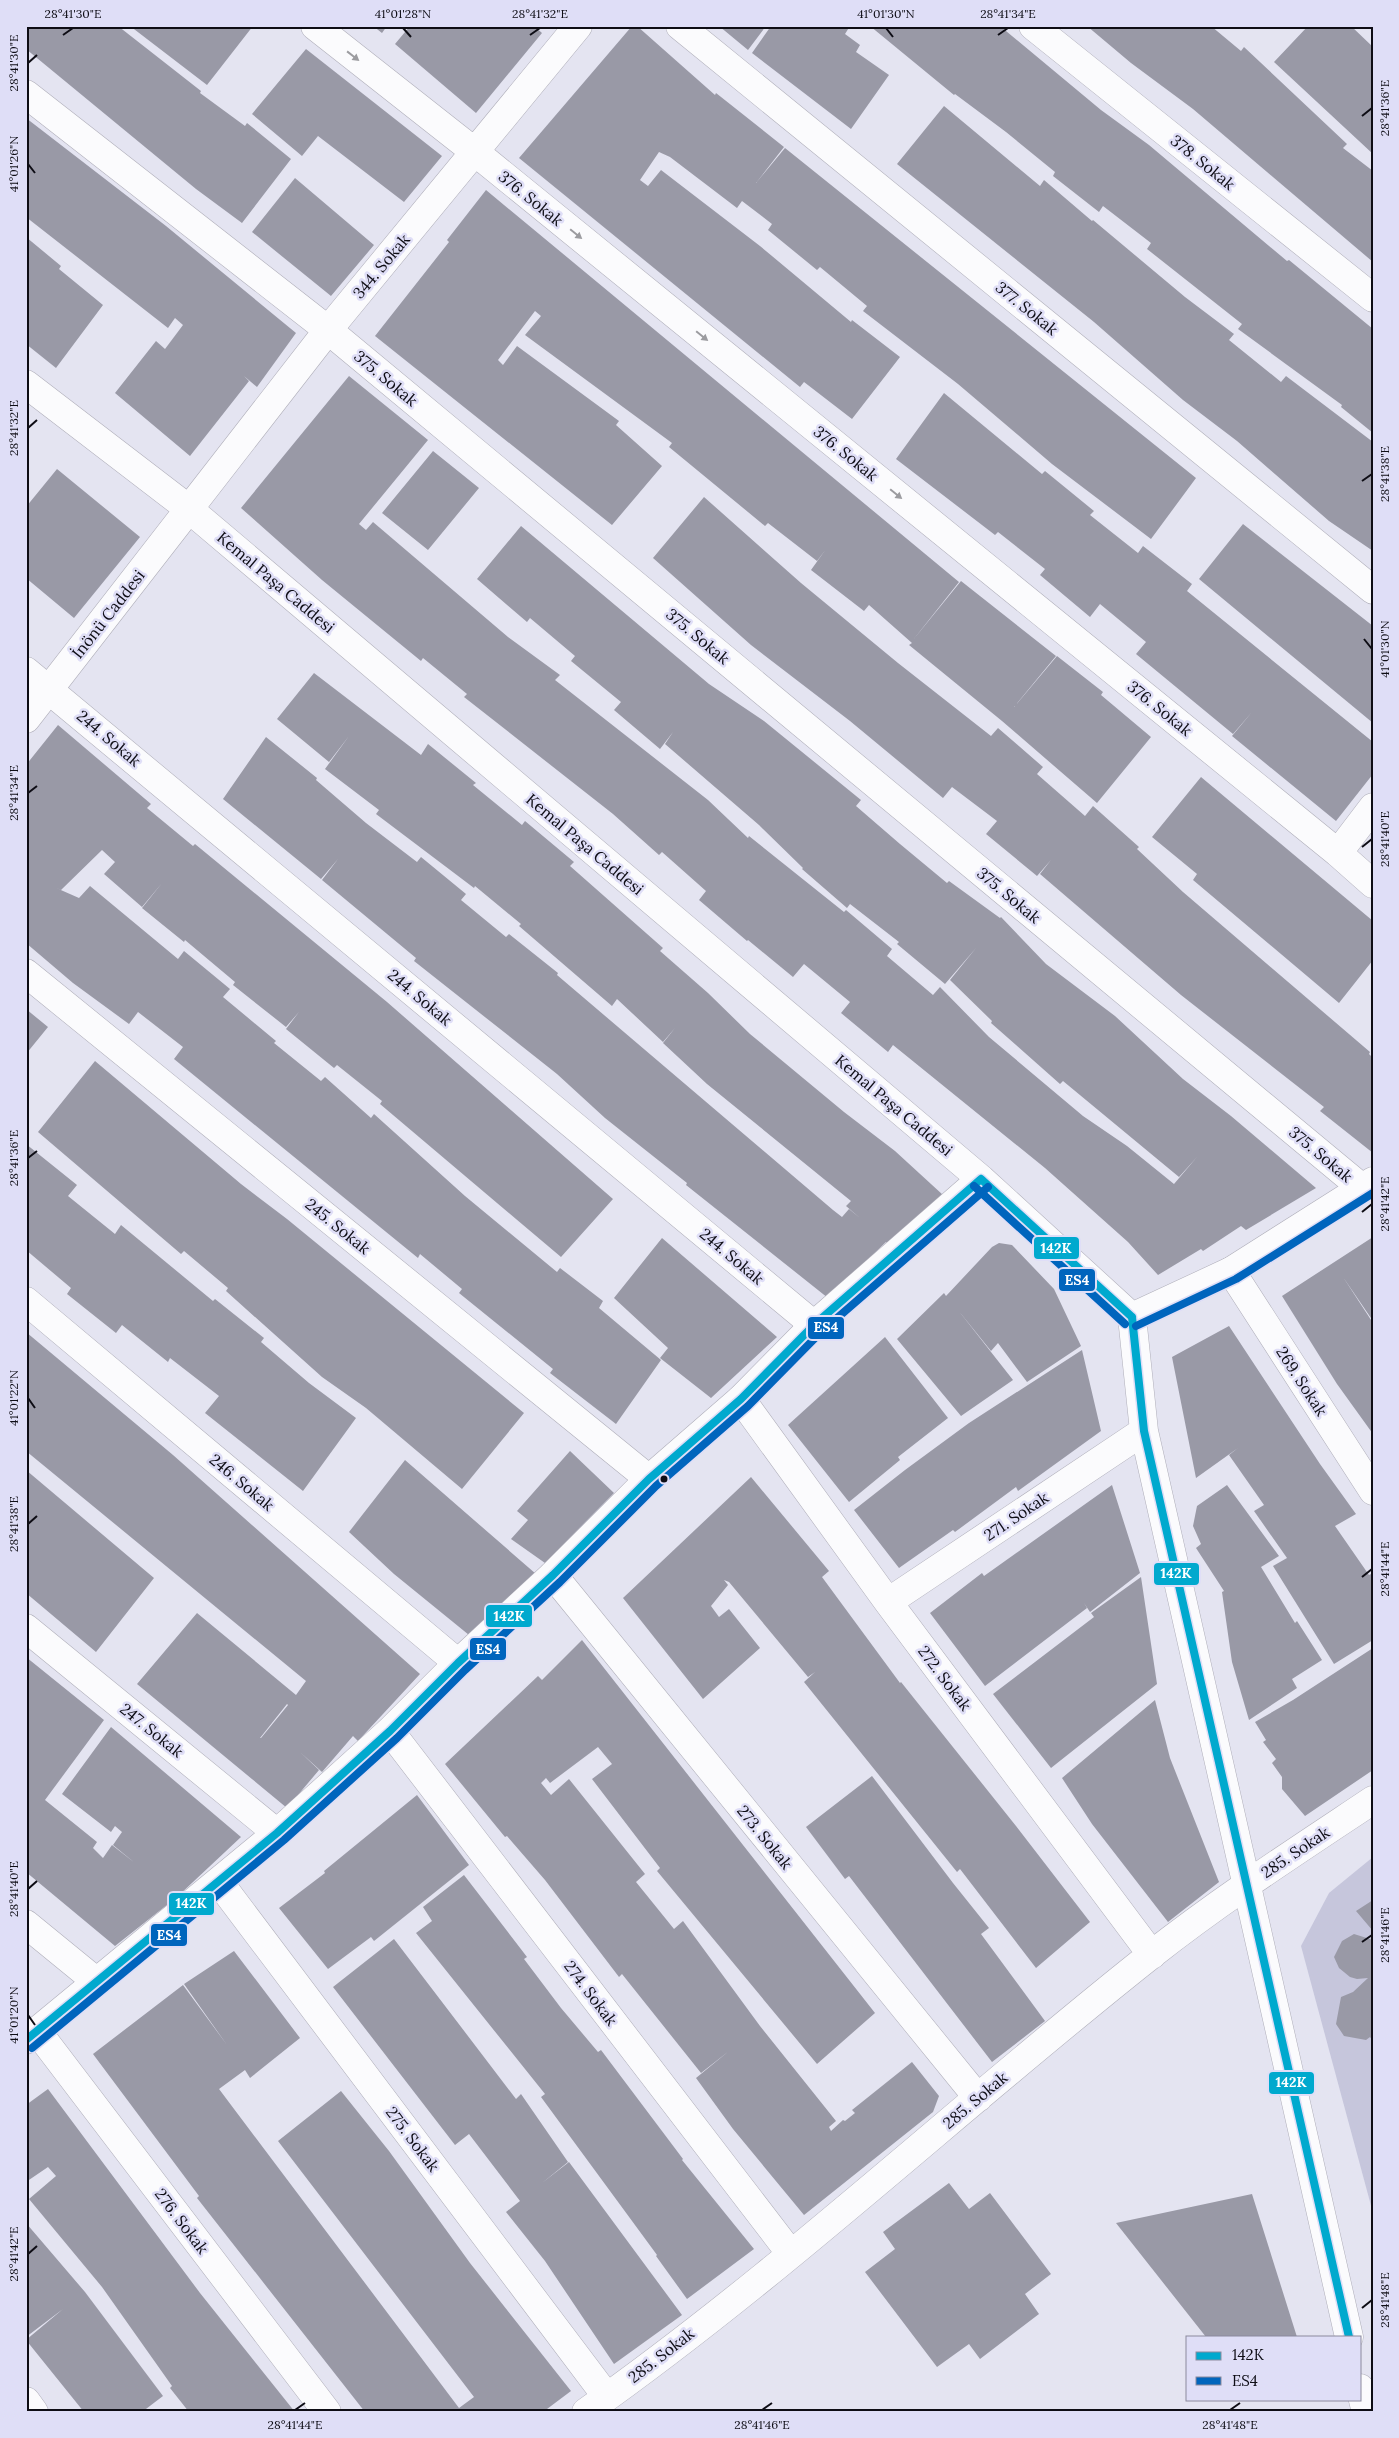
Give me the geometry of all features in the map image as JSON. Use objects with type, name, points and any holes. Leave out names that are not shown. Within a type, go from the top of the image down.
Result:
[{"type":"street","name":"376. Sokak","points":[[315,26],[475,152],[1338,853],[1373,884]]},
{"type":"street","name":"344. Sokak","points":[[189,509],[328,330],[578,26]]},
{"type":"street","name":"377. Sokak","points":[[680,26],[1373,590]]},
{"type":"street","name":"378. Sokak","points":[[1033,26],[1373,298]]},
{"type":"street","name":"375. Sokak","points":[[26,94],[328,330],[1367,1184]]},
{"type":"street","name":"Kemal Paşa Caddesi","points":[[26,384],[189,509],[981,1179],[1132,1317]]},
{"type":"street","name":"İnönü Caddesi","points":[[26,719],[189,509]]},
{"type":"street","name":"244. Sokak","points":[[26,671],[814,1325]]},
{"type":"street","points":[[1338,853],[1373,807]]},
{"type":"street","name":"245. Sokak","points":[[26,973],[649,1479]]},
{"type":"street","points":[[31,2035],[277,1833],[390,1731],[458,1663],[553,1575],[649,1479],[741,1399],[814,1325],[981,1179]]},
{"type":"street","points":[[1349,2336],[1144,1431],[1132,1317],[1231,1270],[1367,1184]]},
{"type":"street","name":"269. Sokak","points":[[1231,1270],[1373,1491]]},
{"type":"street","name":"246. Sokak","points":[[26,1301],[458,1663]]},
{"type":"street","name":"272. Sokak","points":[[741,1399],[888,1602],[1152,1955]]},
{"type":"street","name":"271. Sokak","points":[[888,1602],[1144,1431]]},
{"type":"street","name":"273. Sokak","points":[[553,1575],[978,2098]]},
{"type":"street","name":"247. Sokak","points":[[26,1628],[277,1833]]},
{"type":"street","name":"274. Sokak","points":[[390,1731],[791,2254]]},
{"type":"street","name":"285. Sokak","points":[[596,2404],[791,2254],[1152,1955],[1246,1884],[1373,1800]]},
{"type":"street","name":"275. Sokak","points":[[219,1882],[596,2404]]},
{"type":"street","points":[[26,1924],[97,1982]]},
{"type":"street","name":"276. Sokak","points":[[31,2035],[327,2412]]},
{"type":"street","points":[[1362,2396],[1366,2412]]},
{"type":"street","points":[[26,2401],[34,2412]]},
{"type":"shaded area","points":[[1373,1857],[1373,2213],[1301,1946],[1329,1893]]},
{"type":"building","points":[[26,26],[118,26],[201,91],[200,93],[245,126],[247,123],[291,159],[242,223],[196,189],[26,49]]},
{"type":"building","points":[[130,26],[253,26],[207,85]]},
{"type":"building","points":[[373,26],[387,26],[382,33]]},
{"type":"building","points":[[410,26],[534,26],[542,33],[476,113],[395,44]]},
{"type":"building","points":[[632,26],[637,26],[715,95],[716,93],[784,147],[756,183],[785,148],[1196,478],[1151,539],[1052,464],[958,384],[863,311],[867,306],[820,267],[817,270],[768,230],[772,224],[742,201],[737,208],[670,157],[659,152],[640,180],[648,186],[661,170],[760,246],[851,322],[852,320],[900,357],[852,419],[804,382],[800,387],[519,158]]},
{"type":"building","points":[[719,26],[766,26],[748,50]]},
{"type":"building","points":[[771,26],[850,26],[845,34],[860,45],[856,52],[889,75],[851,129],[752,53]]},
{"type":"building","points":[[870,26],[1000,26],[1101,110],[1149,145],[1287,261],[1289,260],[1373,329],[1373,433],[1341,407],[1342,405],[1238,329],[1242,324],[1147,249],[1151,243],[1103,206],[1099,212],[1053,176],[1055,172],[1006,132],[954,95]]},
{"type":"building","points":[[1087,26],[1211,26],[1241,51],[1244,47],[1347,144],[1343,148],[1373,171],[1373,262],[1193,109],[1131,63]]},
{"type":"building","points":[[1308,26],[1351,26],[1373,47],[1373,154],[1274,62]]},
{"type":"building","points":[[306,49],[442,156],[404,202],[318,136],[302,156],[252,114]]},
{"type":"building","points":[[944,106],[1040,186],[1044,180],[1185,297],[1234,334],[1229,340],[1281,382],[1286,376],[1373,442],[1373,551],[1329,521],[1237,441],[1183,400],[1094,322],[897,164]]},
{"type":"building","points":[[26,118],[166,226],[296,333],[257,387],[244,376],[249,381],[190,456],[115,393],[156,341],[165,349],[183,325],[175,318],[168,328],[26,217]]},
{"type":"building","points":[[295,178],[374,245],[331,296],[252,232]]},
{"type":"building","points":[[486,190],[959,582],[913,640],[961,581],[1056,656],[1014,707],[1057,656],[1103,692],[1101,695],[1151,737],[1097,803],[1002,721],[909,645],[912,643],[869,605],[864,611],[811,570],[826,549],[817,561],[768,523],[765,526],[669,447],[672,443],[525,335],[541,316],[535,311],[498,360],[503,365],[517,346],[619,421],[616,425],[662,466],[612,525],[375,336],[449,242],[447,240]]},
{"type":"building","points":[[26,237],[61,266],[59,269],[103,305],[56,368],[26,344]]},
{"type":"building","points":[[349,376],[428,440],[359,524],[366,530],[373,522],[508,637],[560,675],[555,680],[708,800],[748,838],[749,836],[844,912],[846,910],[892,949],[887,956],[933,995],[940,987],[989,1037],[1083,1116],[1127,1146],[1174,1184],[1197,1157],[1179,1177],[1063,1081],[1060,1084],[991,1023],[992,1021],[950,980],[976,948],[945,984],[897,944],[899,942],[850,904],[847,908],[802,869],[759,825],[665,744],[673,732],[660,749],[614,710],[621,702],[571,661],[575,656],[530,618],[527,622],[477,579],[521,526],[709,684],[764,721],[861,800],[856,806],[900,844],[947,883],[949,881],[1001,917],[1046,964],[1115,1016],[1183,1079],[1231,1116],[1316,1188],[1246,1230],[1241,1226],[1203,1251],[1201,1249],[1158,1275],[1128,1242],[1045,1168],[893,1045],[888,1052],[841,1013],[850,1002],[804,964],[793,977],[747,941],[699,900],[706,891],[662,852],[659,855],[613,814],[464,697],[467,694],[423,658],[421,661],[322,580],[241,508]]},
{"type":"building","points":[[944,393],[1042,474],[1045,471],[1094,511],[1090,515],[1138,553],[1143,546],[1192,584],[1187,591],[1373,742],[1373,774],[1336,821],[1232,736],[1252,712],[1233,734],[1136,654],[1146,642],[1100,604],[1090,617],[1040,575],[1045,569],[998,532],[995,535],[896,459]]},
{"type":"building","points":[[433,451],[479,488],[428,550],[382,513]]},
{"type":"building","points":[[57,469],[140,537],[74,618],[26,578],[26,507]]},
{"type":"building","points":[[704,497],[801,583],[898,663],[991,736],[998,728],[1043,767],[1037,774],[1085,816],[1093,806],[1139,847],[1137,849],[1183,892],[1370,1052],[1369,1054],[1373,1058],[1373,1153],[1320,1111],[1324,1107],[1181,995],[1040,874],[1051,860],[1037,876],[986,834],[997,821],[952,787],[943,798],[850,721],[751,645],[653,558]]},
{"type":"building","points":[[1243,524],[1373,626],[1373,723],[1199,579]]},
{"type":"building","points":[[314,673],[421,755],[428,744],[476,783],[473,785],[522,825],[525,821],[574,862],[570,866],[663,948],[660,951],[708,993],[750,1034],[844,1112],[895,1151],[943,1195],[890,1245],[886,1242],[828,1298],[686,1185],[687,1183],[605,1118],[557,1074],[414,961],[416,958],[322,880],[338,859],[321,879],[223,799],[266,737],[317,778],[316,780],[366,823],[417,862],[421,857],[466,894],[461,900],[506,937],[509,934],[558,973],[557,975],[833,1210],[842,1217],[849,1209],[860,1218],[846,1206],[851,1201],[707,1084],[663,1043],[675,1028],[663,1042],[617,999],[612,1006],[519,926],[521,924],[475,886],[474,888],[376,814],[379,810],[325,769],[349,736],[329,762],[277,719]]},
{"type":"building","points":[[58,725],[151,804],[147,808],[193,846],[195,844],[387,1002],[613,1199],[561,1257],[380,1104],[382,1101],[337,1065],[334,1068],[286,1029],[299,1012],[286,1027],[233,985],[235,982],[185,940],[184,942],[142,908],[162,883],[142,907],[104,874],[115,862],[102,850],[61,890],[54,887],[79,898],[90,886],[178,959],[184,951],[230,989],[223,997],[276,1041],[274,1043],[321,1081],[325,1077],[371,1118],[374,1114],[465,1196],[557,1272],[560,1268],[603,1301],[599,1308],[661,1360],[616,1424],[550,1373],[553,1369],[459,1293],[462,1289],[420,1254],[418,1258],[174,1059],[183,1047],[138,1012],[129,1024],[73,983],[26,943],[26,765]]},
{"type":"building","points":[[1201,777],[1373,921],[1373,960],[1339,1003],[1193,880],[1197,874],[1152,837]]},
{"type":"building","points":[[26,1009],[48,1027],[26,1054]]},
{"type":"building","points":[[95,1061],[241,1184],[287,1219],[524,1413],[462,1489],[366,1408],[322,1377],[226,1291],[228,1288],[184,1251],[181,1254],[38,1132]]},
{"type":"building","points":[[26,1144],[77,1185],[68,1196],[115,1234],[121,1225],[213,1301],[215,1299],[264,1338],[261,1342],[309,1383],[356,1418],[303,1491],[205,1413],[219,1396],[170,1358],[168,1362],[122,1325],[116,1333],[67,1294],[71,1288],[26,1250]]},
{"type":"building","points":[[1373,1237],[1373,1321],[1343,1277],[1373,1323],[1373,1434],[1337,1384],[1282,1296]]},
{"type":"building","points":[[662,1238],[777,1337],[711,1398],[660,1358],[668,1348],[614,1298]]},
{"type":"building","points":[[999,1243],[1012,1245],[1054,1289],[1081,1346],[1027,1382],[998,1343],[991,1351],[958,1310],[1013,1380],[961,1416],[897,1339],[944,1293],[946,1296],[992,1247]]},
{"type":"building","points":[[1229,1326],[1320,1464],[1356,1514],[1335,1526],[1369,1575],[1373,1573],[1373,1640],[1334,1664],[1273,1566],[1287,1558],[1254,1511],[1264,1505],[1229,1455],[1238,1448],[1196,1478],[1172,1357]]},
{"type":"building","points":[[26,1332],[173,1455],[420,1674],[358,1741],[353,1736],[322,1772],[300,1752],[319,1770],[287,1808],[137,1684],[197,1613],[296,1695],[306,1681],[26,1451]],"holes":[[[287,1704],[261,1738],[260,1738]]]},
{"type":"building","points":[[885,1337],[948,1418],[898,1457],[900,1460],[849,1502],[788,1425]]},
{"type":"building","points":[[1082,1350],[1101,1431],[1018,1491],[1016,1487],[955,1532],[953,1530],[899,1568],[854,1510],[969,1423]]},
{"type":"building","points":[[570,1451],[614,1493],[545,1563],[511,1539],[528,1520],[517,1511]]},
{"type":"building","points":[[405,1460],[536,1574],[469,1635],[394,1574],[349,1532]]},
{"type":"building","points":[[26,1470],[154,1578],[96,1652],[26,1593]]},
{"type":"building","points":[[751,1477],[829,1571],[822,1577],[900,1683],[1016,1826],[1090,1922],[1036,1968],[960,1869],[957,1872],[804,1682],[815,1672],[808,1677],[729,1582],[724,1580],[728,1585],[711,1606],[719,1617],[729,1609],[760,1648],[703,1699],[623,1598]]},
{"type":"building","points":[[1112,1485],[1140,1573],[1090,1612],[1084,1603],[1087,1608],[985,1686],[930,1613],[982,1573],[984,1576]]},
{"type":"building","points":[[1227,1485],[1279,1556],[1261,1567],[1295,1623],[1297,1621],[1322,1660],[1292,1679],[1297,1688],[1249,1720],[1232,1662],[1222,1592],[1224,1591],[1196,1548],[1201,1544],[1193,1526],[1197,1506]]},
{"type":"building","points":[[1141,1577],[1157,1684],[1051,1768],[993,1694],[1094,1617],[1091,1613]]},
{"type":"building","points":[[582,1640],[875,2013],[817,2064],[657,1871],[660,1868],[592,1779],[612,1764],[598,1747],[550,1783],[546,1778],[541,1783],[551,1795],[569,1779],[645,1874],[636,1882],[674,1929],[683,1921],[760,2026],[836,2121],[829,2127],[831,2131],[843,2120],[845,2121],[855,2113],[852,2110],[912,2062],[939,2096],[933,2112],[804,2215],[733,2129],[696,2078],[729,2051],[701,2073],[622,1974],[619,1977],[545,1880],[507,1836],[505,1837],[445,1764],[538,1676],[542,1680]]},
{"type":"building","points":[[1373,1648],[1373,1770],[1305,1816],[1282,1789],[1282,1777],[1272,1763],[1276,1759],[1263,1742],[1266,1740],[1255,1722],[1293,1700]]},
{"type":"building","points":[[26,1657],[104,1720],[45,1800],[97,1842],[93,1848],[103,1858],[112,1845],[135,1863],[113,1845],[122,1832],[115,1826],[111,1832],[62,1794],[111,1727],[241,1837],[177,1897],[115,1946],[26,1872]]},
{"type":"building","points":[[1155,1700],[1170,1758],[1219,1882],[1168,1922],[1092,1824],[1062,1778]]},
{"type":"building","points":[[872,1776],[989,1928],[981,1934],[1045,2021],[992,2062],[849,1876],[845,1879],[806,1827]]},
{"type":"building","points":[[417,1795],[469,1865],[374,1941],[371,1937],[328,1969],[279,1908],[325,1873],[324,1871]]},
{"type":"building","points":[[464,1875],[527,1957],[524,1959],[561,2008],[598,2052],[601,2050],[682,2160],[754,2249],[687,2299],[541,2097],[545,2094],[416,1933],[432,1921],[423,1907]]},
{"type":"building","points":[[1373,1900],[1373,1931],[1356,1911]]},
{"type":"building","points":[[1354,1934],[1373,1940],[1373,2041],[1370,2037],[1366,2040],[1344,2036],[1336,2024],[1341,1997],[1353,1992],[1368,1978],[1357,1979],[1350,1977],[1339,1968],[1334,1957],[1342,1941]]},
{"type":"building","points":[[394,1939],[516,2099],[521,2094],[568,2162],[542,2183],[569,2162],[682,2315],[614,2364],[545,2261],[506,2212],[520,2201],[469,2134],[455,2145],[333,1987]]},
{"type":"building","points":[[234,1951],[300,2038],[250,2078],[245,2070],[219,2089],[459,2408],[474,2397],[278,2141],[341,2091],[389,2151],[470,2263],[571,2391],[543,2412],[365,2412],[197,2198],[199,2196],[93,2054],[183,1985],[227,2045],[184,1984]]},
{"type":"building","points":[[48,2089],[200,2293],[295,2412],[189,2412],[170,2388],[172,2386],[102,2287],[29,2199],[56,2176],[48,2167],[26,2182],[26,2105]]},
{"type":"building","points":[[949,2183],[969,2209],[990,2193],[1051,2274],[1025,2294],[1039,2314],[980,2359],[969,2344],[937,2367],[865,2272],[895,2249],[883,2232]]},
{"type":"building","points":[[1252,2194],[1297,2336],[1205,2336],[1116,2223]]},
{"type":"building","points":[[26,2223],[85,2292],[163,2396],[142,2412],[84,2412],[26,2340],[63,2309],[26,2337]]},
{"type":"transit line","name":"142K","points":[[981,1179],[1132,1317]]},
{"type":"transit line","name":"142K","points":[[26,2040],[277,1833],[390,1731],[458,1663],[553,1575],[649,1479],[741,1399],[814,1325],[981,1179]]},
{"type":"transit line","name":"ES4","points":[[974,1186],[1125,1324]]},
{"type":"transit line","name":"ES4","points":[[32,2048],[284,1840],[397,1738],[465,1670],[560,1582],[656,1486],[748,1406],[821,1332],[988,1187]]},
{"type":"transit line","name":"ES4","points":[[1136,1326],[1236,1279],[1373,1193]]},
{"type":"transit line","name":"142K","points":[[1132,1317],[1144,1431],[1349,2336]]}]
